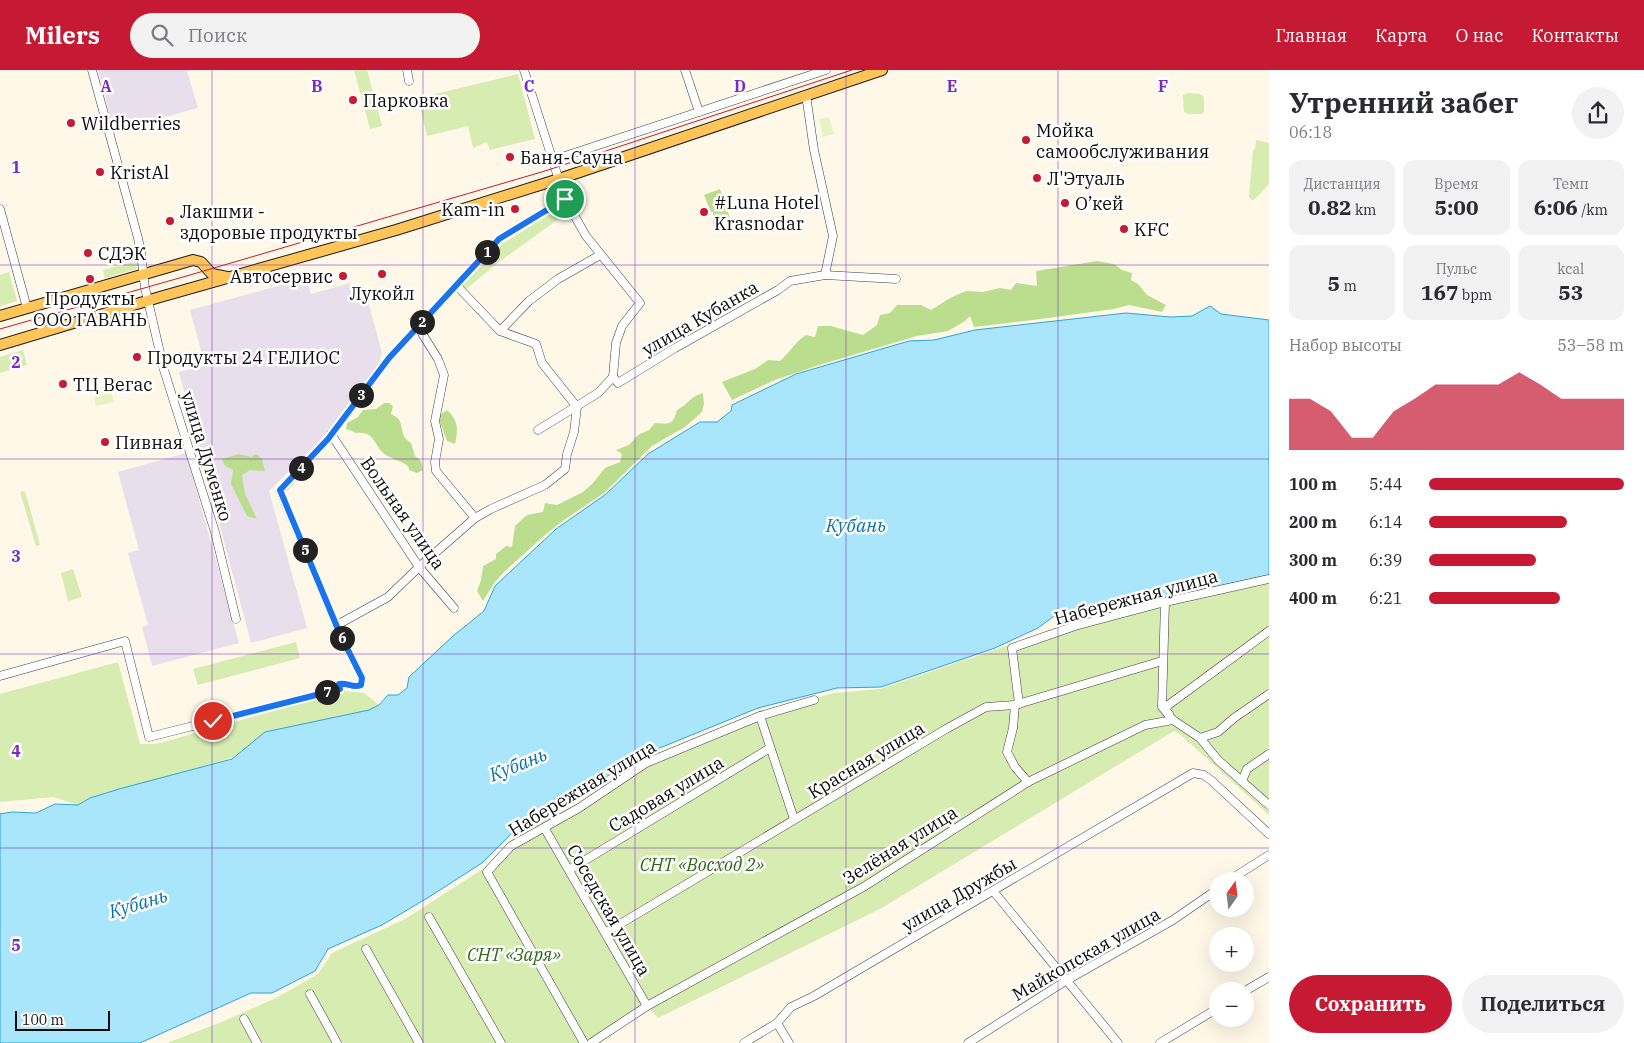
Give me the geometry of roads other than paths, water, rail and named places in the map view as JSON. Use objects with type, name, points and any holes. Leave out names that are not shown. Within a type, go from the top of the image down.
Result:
[{"type":"main road","points":[[0,345],[148,301],[360,242],[882,70]]},
{"type":"main road","points":[[0,316],[193,260],[201,262],[215,276],[238,276]]},
{"type":"main road","points":[[187,290],[201,282],[208,270]]},
{"type":"street","name":"улица Думенко","points":[[92,70],[138,238],[144,275],[144,288],[164,370],[215,532],[236,619]]},
{"type":"street","points":[[407,70],[409,81]]},
{"type":"street","points":[[524,70],[565,199],[586,236],[640,303],[622,326],[616,343],[613,377],[598,393],[538,430]]},
{"type":"street","points":[[685,70],[699,112]]},
{"type":"street","points":[[553,160],[826,70]]},
{"type":"street","points":[[806,95],[814,150],[833,236],[825,275]]},
{"type":"street","points":[[0,676],[125,641],[149,736],[340,689],[339,684],[344,683],[349,686],[361,685],[362,678],[337,625],[280,490],[332,434],[389,358],[499,239],[565,199]]},
{"type":"street","points":[[0,209],[27,308]]},
{"type":"street","points":[[500,331],[529,301],[558,279],[600,255]]},
{"type":"street","name":"улица Кубанка","points":[[613,377],[618,383],[675,348],[778,290],[790,281],[825,275],[896,279]]},
{"type":"street","points":[[337,625],[388,597],[475,518],[545,485],[565,469],[578,407],[542,363],[536,344],[500,331],[456,285]]},
{"type":"street","points":[[418,326],[438,359],[444,376],[435,421],[439,439],[435,462],[436,471],[475,518]]},
{"type":"street","name":"Вольная улица","points":[[332,434],[419,567],[454,608]]},
{"type":"street","name":"Набережная улица","points":[[1017,704],[1012,648],[1075,626],[1165,602],[1269,579]]},
{"type":"street","points":[[1165,602],[1162,707],[1173,720],[1200,738],[1218,760],[1269,805]]},
{"type":"street","points":[[1173,720],[1166,711],[1168,706],[1269,631]]},
{"type":"street","name":"Красная улица","points":[[605,933],[986,707],[1017,704],[1162,661]]},
{"type":"street","points":[[1200,738],[1218,732],[1234,718],[1269,694]]},
{"type":"street","name":"Набережная улица","points":[[584,1043],[487,872],[511,846],[545,829],[646,763],[760,716],[814,700]]},
{"type":"street","points":[[1017,704],[1007,752],[1015,767],[1028,782]]},
{"type":"street","points":[[760,716],[794,820]]},
{"type":"street","name":"Зелёная улица","points":[[591,1043],[647,1006],[865,886],[1028,782],[1145,725],[1173,720]]},
{"type":"street","name":"Садовая улица","points":[[569,870],[770,748]]},
{"type":"street","points":[[1242,781],[1247,769],[1269,754]]},
{"type":"street","name":"улица Дружбы","points":[[744,1043],[777,1023],[791,1007],[814,996],[994,892],[1193,774],[1204,775],[1212,781],[1269,834]]},
{"type":"street","name":"Соседская улица","points":[[545,829],[647,1006]]},
{"type":"street","points":[[1242,872],[1269,855]]},
{"type":"street","points":[[994,892],[1118,1043]]},
{"type":"street","name":"Майкопская улица","points":[[968,1043],[1067,980],[1173,920],[1209,895]]},
{"type":"street","points":[[429,917],[501,1043]]},
{"type":"street","points":[[366,949],[419,1043]]},
{"type":"street","points":[[1254,985],[1269,976]]},
{"type":"street","points":[[310,994],[337,1043]]},
{"type":"street","points":[[1160,1043],[1209,1013]]},
{"type":"street","points":[[244,1019],[257,1043]]},
{"type":"street","points":[[777,1023],[789,1043]]},
{"type":"water","name":"Кубань","points":[[1210,306],[1221,314],[1269,320],[1269,575],[1133,605],[1057,614],[1038,628],[995,648],[881,687],[837,688],[758,708],[640,756],[515,830],[482,863],[429,897],[382,925],[328,949],[315,971],[272,993],[251,993],[140,1043],[0,1043],[0,814],[12,812],[36,813],[55,804],[78,805],[90,798],[119,789],[232,759],[265,732],[369,710],[379,705],[388,695],[398,695],[407,688],[409,677],[453,636],[484,611],[495,586],[556,529],[606,494],[648,454],[700,422],[717,422],[731,411],[732,405],[796,374],[909,341],[934,340],[975,330],[1126,313],[1170,317],[1192,316]]},
{"type":"tram line","points":[[0,329],[545,171],[852,70]]},
{"type":"place","name":"Парковка","points":[[353,100]]},
{"type":"place","name":"Wildberries","points":[[71,123]]},
{"type":"place","name":"Мойка самообслуживания","points":[[1026,140]]},
{"type":"place","name":"Баня-Сауна","points":[[510,157]]},
{"type":"place","name":"KristAl","points":[[100,172]]},
{"type":"place","name":"Л'Этуаль","points":[[1037,178]]},
{"type":"place","name":"О’кей","points":[[1065,203]]},
{"type":"place","name":"Kam-in","points":[[515,209]]},
{"type":"place","name":"#Luna Hotel Krasnodar","points":[[704,212]]},
{"type":"place","name":"Лакшми - здоровые продукты","points":[[170,221]]},
{"type":"place","name":"KFC","points":[[1124,229]]},
{"type":"place","name":"СДЭК","points":[[88,253]]},
{"type":"place","name":"Лукойл","points":[[382,274]]},
{"type":"place","name":"Автосервис","points":[[343,276]]},
{"type":"place","name":"Продукты ООО ГАВАНЬ","points":[[90,279]]},
{"type":"place","name":"Продукты 24 ГЕЛИОС","points":[[137,357]]},
{"type":"place","name":"ТЦ Вегас","points":[[63,384]]},
{"type":"place","name":"Пивная","points":[[105,442]]},
{"type":"park label","name":"СНТ «Восход 2»","points":[[702,864]]},
{"type":"park label","name":"СНТ «Заря»","points":[[514,954]]}]
